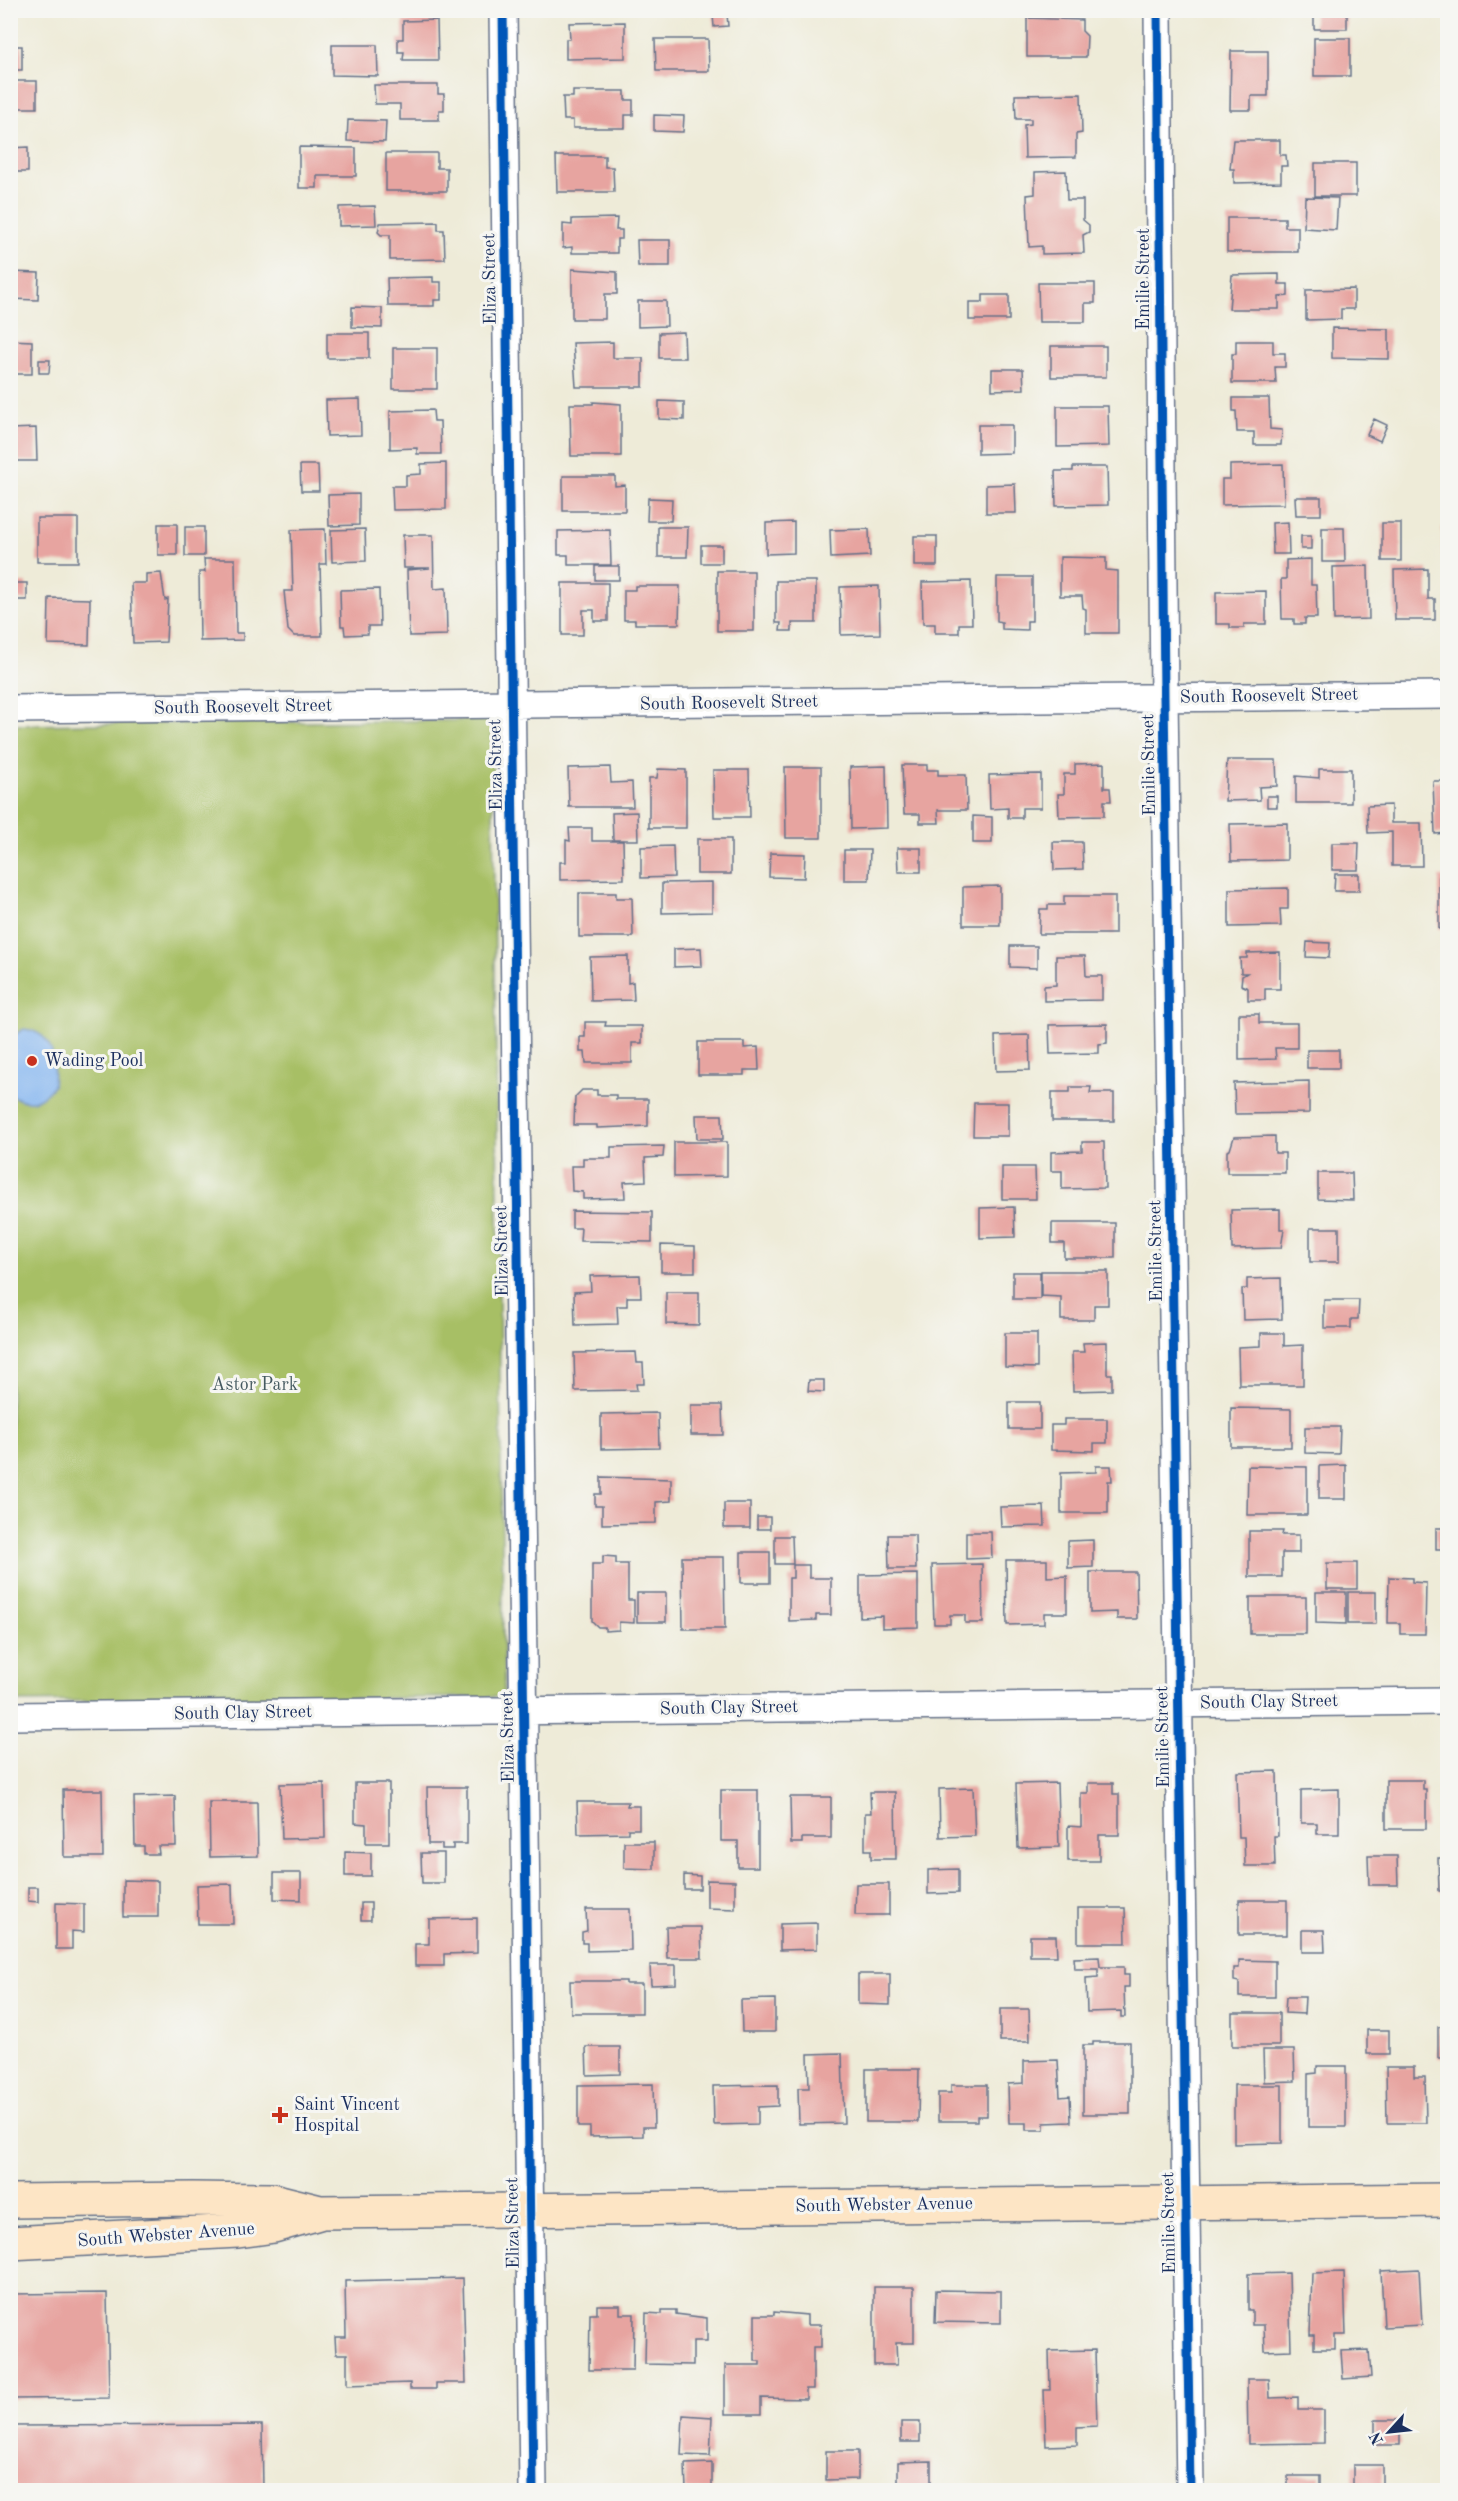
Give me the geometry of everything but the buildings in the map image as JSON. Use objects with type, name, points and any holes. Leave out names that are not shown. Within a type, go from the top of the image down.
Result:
[{"type":"main road","name":"South Webster Avenue","points":[[10,2201],[272,2200],[320,2212],[1448,2200]]},
{"type":"main road","name":"South Webster Avenue","points":[[10,2243],[238,2231],[274,2226],[320,2212]]},
{"type":"street","name":"Eliza Street","points":[[503,10],[534,2490]]},
{"type":"street","name":"Emilie Street","points":[[1158,10],[1164,697],[1190,2490]]},
{"type":"street","name":"South Roosevelt Street","points":[[10,709],[1448,694]]},
{"type":"street","name":"South Clay Street","points":[[10,1716],[1448,1701]]},
{"type":"green space","name":"Astor Park","points":[[492,720],[504,1697],[11,1702],[10,725]]},
{"type":"water","name":"Wading Pool","points":[[24,1029],[42,1036],[51,1049],[53,1057],[53,1086],[44,1096],[34,1101],[23,1100],[11,1095],[11,1037]]},
{"type":"cycle path","points":[[503,10],[533,2490]]},
{"type":"cycle path","points":[[1158,10],[1164,697],[1190,2490]]},
{"type":"place","name":"Wading Pool","points":[[32,1061]]},
{"type":"place","name":"Saint Vincent Hospital","points":[[280,2115]]}]
